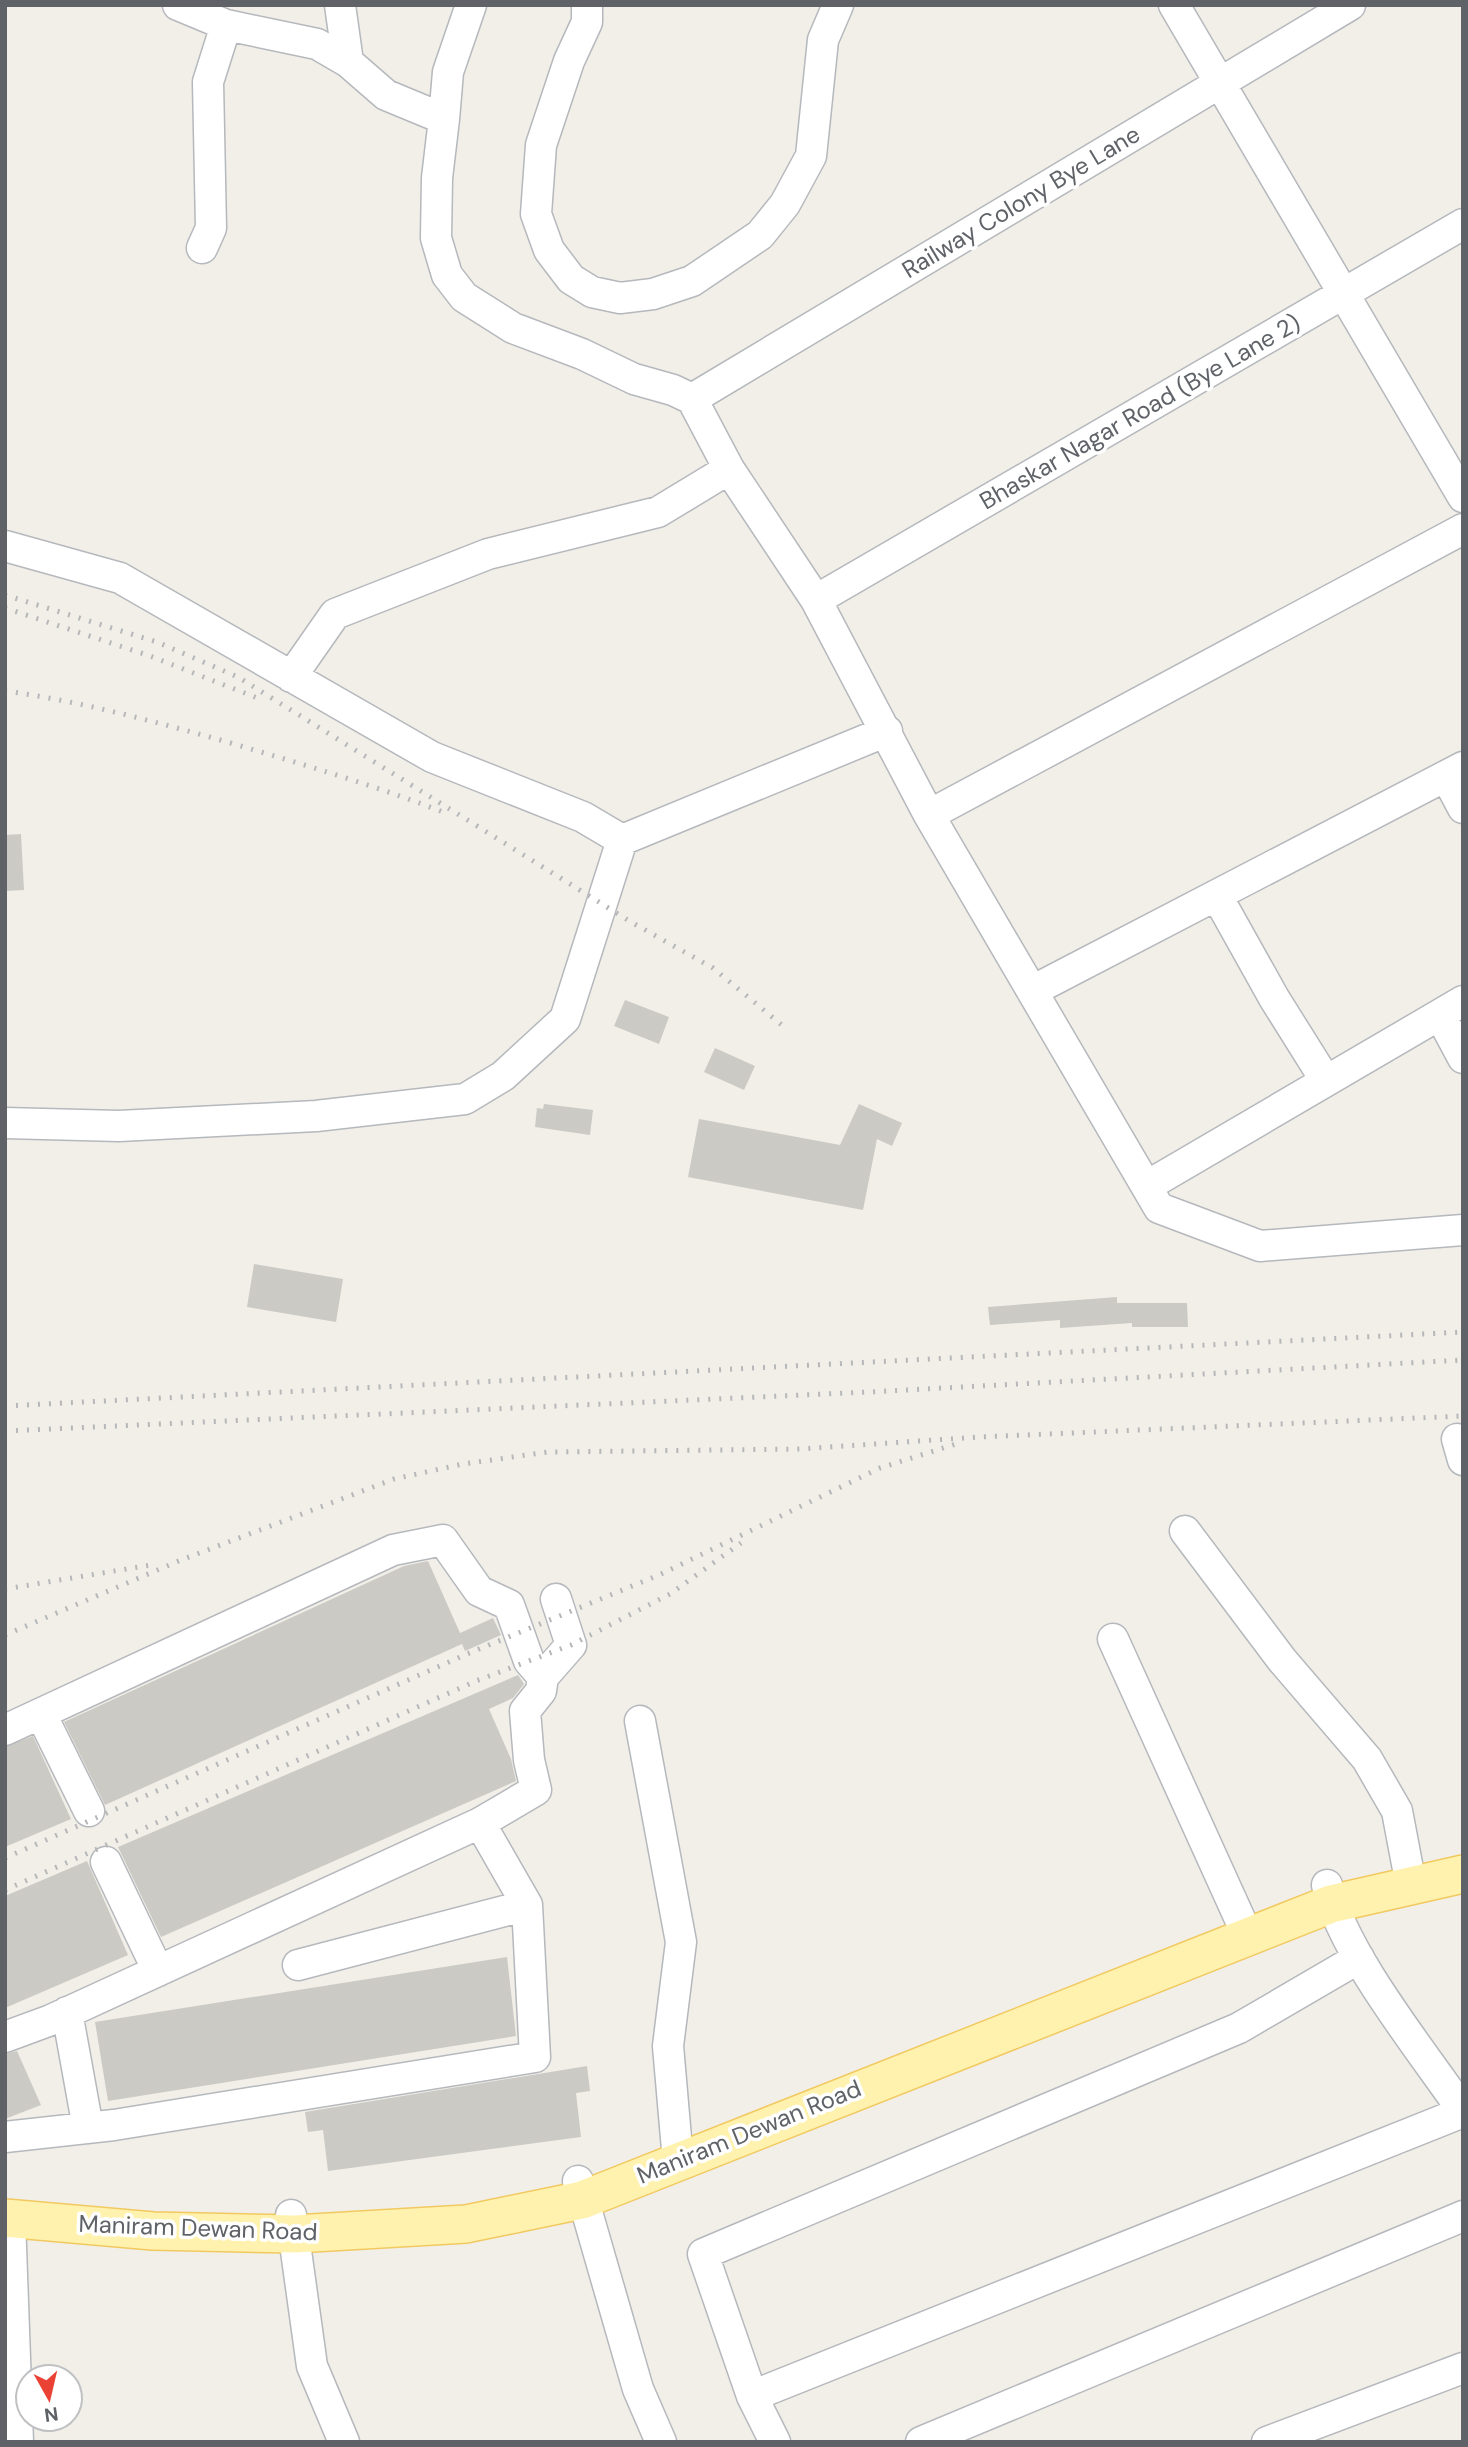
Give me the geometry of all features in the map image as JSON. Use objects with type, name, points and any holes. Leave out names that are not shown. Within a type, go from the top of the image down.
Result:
[{"type":"main road","name":"Maniram Dewan Road","points":[[678,2151],[1240,1919],[1329,1894],[1410,1876],[1463,1856]]},
{"type":"main road","name":"Maniram Dewan Road","points":[[1410,1876],[1463,1874]]},
{"type":"main road","name":"Maniram Dewan Road","points":[[7,2212],[153,2231],[293,2225],[466,2224],[580,2190],[1329,1894]]},
{"type":"street","points":[[340,5],[348,62]]},
{"type":"street","points":[[471,5],[448,72],[437,178],[436,238],[447,275],[464,297],[513,328],[582,354],[634,379],[673,390],[692,399],[729,469],[817,600],[929,815],[1159,1208],[1260,1246],[1463,1230]]},
{"type":"street","points":[[587,5],[587,22],[569,61],[541,145],[537,214],[549,250],[572,279],[592,292],[620,298],[653,294],[692,281],[760,235],[785,204],[811,156],[823,40],[838,5]]},
{"type":"street","points":[[1174,5],[1463,497]]},
{"type":"street","name":"Railway Colony Bye Lane","points":[[692,399],[1350,5]]},
{"type":"street","points":[[181,6],[226,25],[317,44],[348,62],[386,95],[444,119]]},
{"type":"street","points":[[202,248],[211,228],[208,82],[226,25]]},
{"type":"street","name":"Bhaskar Nagar Road (Bye Lane 2)","points":[[817,600],[1463,223]]},
{"type":"street","points":[[290,677],[334,614],[488,554],[658,512],[729,469]]},
{"type":"street","points":[[929,815],[1463,529]]},
{"type":"street","points":[[5,546],[120,578],[432,757],[583,817],[622,840]]},
{"type":"street","points":[[5,1123],[119,1126],[316,1116],[465,1099],[503,1076],[565,1019],[622,840],[887,731]]},
{"type":"street","points":[[1032,991],[1454,771],[1463,808]]},
{"type":"street","points":[[1217,896],[1273,998],[1326,1081]]},
{"type":"street","points":[[1147,1186],[1451,1008],[1463,1058]]},
{"type":"street","points":[[1185,1531],[1282,1660],[1367,1759],[1397,1811],[1410,1876]]},
{"type":"street","points":[[5,1730],[393,1550],[443,1540],[479,1591],[509,1605],[529,1661],[543,1677]]},
{"type":"street","points":[[5,2037],[67,2012],[480,1824],[536,1790],[529,1760],[525,1711],[541,1691],[543,1677],[571,1645],[556,1599]]},
{"type":"street","points":[[1114,1639],[1240,1919]]},
{"type":"street","points":[[41,1714],[89,1811]]},
{"type":"street","points":[[640,1721],[681,1942],[668,2046],[678,2151]]},
{"type":"street","points":[[5,2137],[88,2128],[535,2057],[527,1905],[480,1824]]},
{"type":"street","points":[[106,1862],[158,1971]]},
{"type":"street","points":[[752,2396],[1463,2112],[1359,1958],[1329,1894]]},
{"type":"street","points":[[298,1965],[527,1905]]},
{"type":"street","points":[[775,2442],[752,2396],[703,2254],[1239,2028],[1359,1958]]},
{"type":"street","points":[[67,2012],[88,2128]]},
{"type":"street","points":[[580,2190],[638,2389],[661,2442]]},
{"type":"street","points":[[7,2212],[18,2442]]},
{"type":"street","points":[[921,2442],[1462,2218]]},
{"type":"street","points":[[293,2225],[312,2366],[344,2442]]},
{"type":"street","points":[[1267,2442],[1463,2368]]},
{"type":"building","points":[[21,834],[24,890],[5,891],[5,835]]},
{"type":"building","points":[[625,1000],[669,1017],[659,1044],[614,1026]]},
{"type":"building","points":[[715,1048],[755,1066],[744,1090],[704,1072]]},
{"type":"building","points":[[544,1104],[593,1110],[590,1135],[535,1127],[537,1108],[543,1109]]},
{"type":"building","points":[[859,1104],[902,1123],[892,1146],[877,1139],[863,1210],[688,1177],[699,1119],[840,1145]]},
{"type":"building","points":[[254,1264],[343,1279],[336,1322],[247,1307]]},
{"type":"building","points":[[1117,1297],[1117,1303],[1187,1303],[1188,1327],[1132,1327],[1132,1323],[1060,1328],[1060,1320],[990,1325],[988,1307]]},
{"type":"building","points":[[428,1561],[460,1633],[493,1618],[501,1635],[465,1651],[462,1644],[105,1805],[64,1722],[404,1566]]},
{"type":"building","points":[[518,1675],[524,1684],[513,1698],[489,1709],[511,1759],[516,1781],[161,1937],[118,1847]]},
{"type":"building","points":[[33,1736],[71,1819],[5,1847],[5,1747]]},
{"type":"building","points":[[87,1861],[128,1955],[5,2008],[5,1896]]},
{"type":"building","points":[[507,1957],[516,2036],[108,2101],[95,2022]]},
{"type":"building","points":[[17,2051],[41,2105],[5,2119],[5,2054]]},
{"type":"building","points":[[587,2066],[590,2091],[576,2093],[581,2137],[328,2171],[323,2130],[308,2132],[305,2112]]},
{"type":"railway","points":[[5,595],[157,642],[238,677],[631,922],[713,968],[783,1026]]},
{"type":"railway","points":[[5,608],[150,656],[260,699]]},
{"type":"railway","points":[[5,691],[143,719],[334,774],[443,812]]},
{"type":"railway","points":[[5,1406],[1463,1332]]},
{"type":"railway","points":[[5,1431],[869,1392],[1463,1360]]},
{"type":"railway","points":[[5,1635],[181,1560],[394,1479],[463,1464],[548,1452],[800,1449],[979,1437],[1463,1416]]},
{"type":"railway","points":[[5,1858],[467,1654],[659,1575],[880,1468],[956,1444]]},
{"type":"railway","points":[[5,1890],[476,1681],[571,1645],[670,1594],[741,1543]]},
{"type":"railway","points":[[5,1589],[157,1564]]}]
